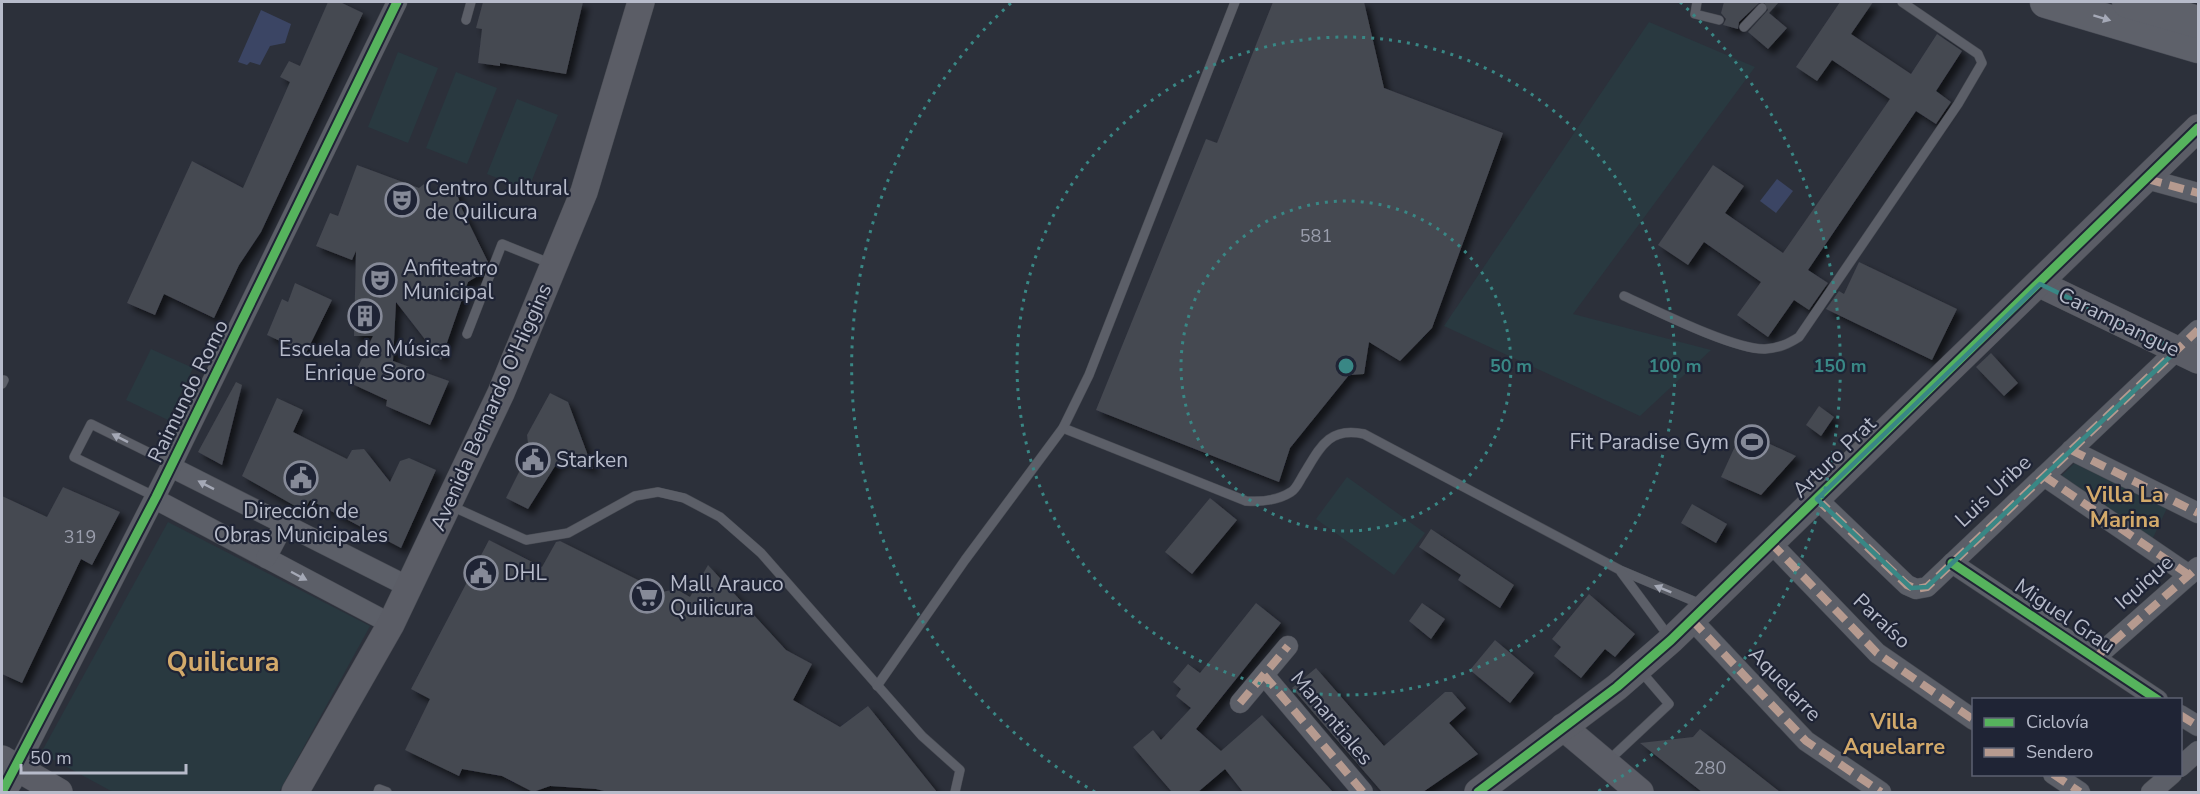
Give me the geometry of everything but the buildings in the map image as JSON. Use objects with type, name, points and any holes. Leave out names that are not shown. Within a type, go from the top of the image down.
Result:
[{"type":"main road","points":[[2046,2],[2199,47]]},
{"type":"main road","points":[[2128,2],[2158,6],[2199,22]]},
{"type":"street","name":"Raimundo Romo","points":[[2,792],[9,763],[156,498],[397,2]]},
{"type":"street","name":"Avenida Bernardo O'Higgins","points":[[294,792],[392,624],[501,393],[585,192],[640,2]]},
{"type":"street","name":"Arturo Prat","points":[[1478,792],[1639,668],[1671,640],[2199,128]]},
{"type":"street","points":[[2147,178],[2199,193]]},
{"type":"street","name":"Carampangue","points":[[2040,284],[2188,355]]},
{"type":"street","name":"Luis Uribe","points":[[1817,499],[1911,588],[1927,587],[2071,450],[2188,355],[2199,330]]},
{"type":"street","points":[[2071,450],[2199,513]]},
{"type":"street","points":[[172,466],[409,587]]},
{"type":"street","points":[[2044,476],[2194,571]]},
{"type":"street","points":[[156,498],[392,624]]},
{"type":"street","points":[[266,558],[284,524]]},
{"type":"street","name":"Paraíso","points":[[1771,543],[1877,653],[1972,719]]},
{"type":"street","name":"Miguel Grau","points":[[1952,563],[2156,698]]},
{"type":"street","name":"Iquique","points":[[2095,658],[2194,571]]},
{"type":"street","name":"Aquelarre","points":[[1699,613],[1806,741],[1881,792]]},
{"type":"street","name":"Manantiales","points":[[1240,703],[1288,646]]},
{"type":"street","name":"Manantiales","points":[[1264,675],[1363,792]]},
{"type":"street","points":[[2182,715],[2199,726]]},
{"type":"street","points":[[1563,727],[1640,792]]},
{"type":"street","points":[[2182,766],[2199,751]]},
{"type":"street","points":[[9,763],[59,792]]},
{"type":"street","points":[[2057,776],[2080,792]]},
{"type":"street","points":[[2151,792],[2170,776]]},
{"type":"lane","points":[[466,20],[471,2]]},
{"type":"lane","points":[[876,687],[965,560],[1063,428],[1089,375],[1235,2]]},
{"type":"lane","points":[[1698,2],[1695,14],[1719,20]]},
{"type":"lane","points":[[1624,297],[1737,344],[1763,349],[1784,346],[1799,337],[1958,104],[1982,63],[1978,54],[1902,2]]},
{"type":"lane","points":[[1744,27],[1762,8]]},
{"type":"lane","points":[[466,334],[502,244],[554,265]]},
{"type":"lane","points":[[156,498],[74,457],[91,424],[172,466]]},
{"type":"lane","points":[[1063,428],[1246,501],[1254,502],[1279,498],[1294,491],[1323,444],[1335,434],[1350,431],[1364,434],[1699,613]]},
{"type":"lane","points":[[449,505],[526,540],[568,533],[635,496],[658,492],[684,498],[720,517],[761,553],[876,687],[922,736],[960,770],[955,792]]},
{"type":"lane","points":[[1620,570],[1671,640]]},
{"type":"lane","points":[[1605,763],[1669,704],[1639,668]]},
{"type":"lane","points":[[378,792],[380,789],[387,792]]},
{"type":"highlighted area","points":[[2040,284],[2177,350],[1927,587],[1911,588],[1817,499]]},
{"type":"shaded area","points":[[1649,22],[1755,67],[1573,314],[1711,350],[1640,416],[1444,326]]},
{"type":"shaded area","points":[[398,52],[438,68],[408,143],[368,127]]},
{"type":"shaded area","points":[[456,72],[497,88],[467,164],[426,148]]},
{"type":"shaded area","points":[[517,99],[558,115],[528,190],[487,174]]},
{"type":"shaded area","points":[[151,349],[193,368],[168,420],[126,400]]},
{"type":"shaded area","points":[[2076,462],[2167,508],[2150,544],[2058,479]]},
{"type":"shaded area","points":[[1347,477],[1425,533],[1394,575],[1316,519]]},
{"type":"shaded area","points":[[168,522],[370,626],[279,792],[113,792],[41,753]]},
{"type":"water","points":[[261,10],[291,24],[285,43],[270,46],[260,65],[238,62]]},
{"type":"water","points":[[1777,179],[1793,191],[1776,213],[1760,201]]},
{"type":"marked path","points":[[2147,179],[2198,193]]},
{"type":"marked path","points":[[1817,499],[1907,585],[1916,589],[1927,587],[2198,330]]},
{"type":"marked path","points":[[2071,450],[2198,513]]},
{"type":"marked path","points":[[2044,476],[2189,575]]},
{"type":"marked path","points":[[1771,543],[1877,653],[1972,719]]},
{"type":"marked path","points":[[2095,658],[2198,567]]},
{"type":"marked path","points":[[1692,620],[1806,741],[1881,792]]},
{"type":"marked path","points":[[1240,703],[1288,646]]},
{"type":"marked path","points":[[1264,675],[1363,792]]},
{"type":"marked path","points":[[2182,716],[2198,726]]},
{"type":"marked path","points":[[2056,776],[2080,792]]},
{"type":"cycle path","points":[[2,792],[156,497],[397,2]]},
{"type":"cycle path","points":[[1478,792],[1617,687],[1671,640],[2198,128]]},
{"type":"cycle path","points":[[1952,563],[2155,698]]},
{"type":"place","name":"Centro Cultural de Quilicura","points":[[402,200]]},
{"type":"place","name":"Anfiteatro Municipal","points":[[380,280]]},
{"type":"place","name":"Escuela de Música Enrique Soro","points":[[365,316]]},
{"type":"place","name":"Fit Paradise Gym","points":[[1752,442]]},
{"type":"place","name":"Starken","points":[[533,460]]},
{"type":"place","name":"Dirección de Obras Municipales","points":[[301,478]]},
{"type":"place","name":"DHL","points":[[481,573]]},
{"type":"place","name":"Mall Arauco Quilicura","points":[[647,596]]},
{"type":"district","name":"Villa La Marina","points":[[2125,508]]},
{"type":"district","name":"Quilicura","points":[[223,662]]},
{"type":"district","name":"Villa Aquelarre","points":[[1894,734]]}]
